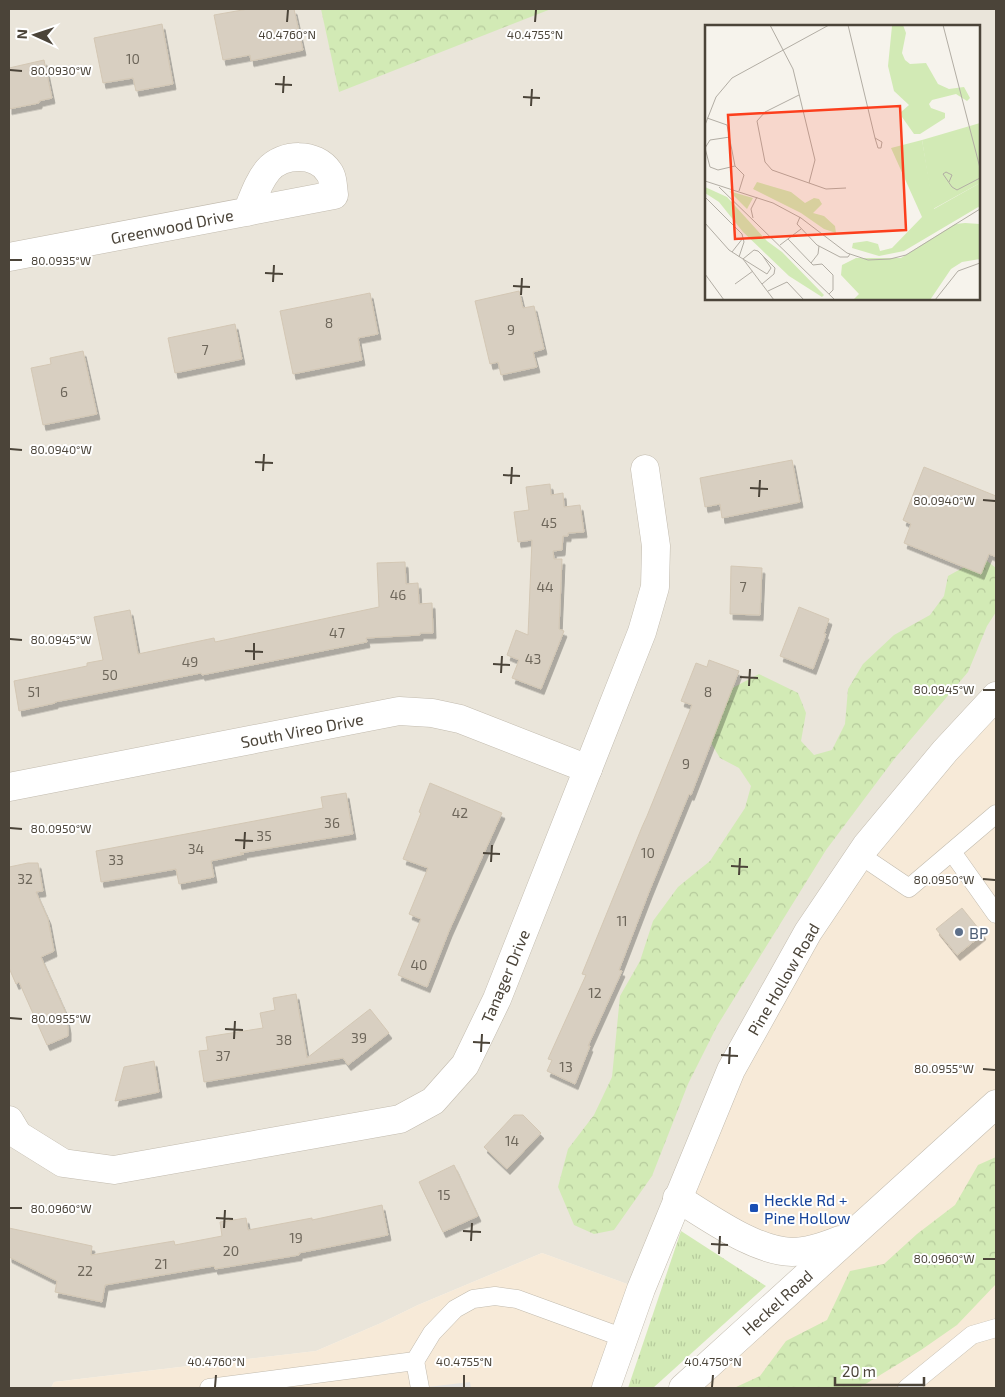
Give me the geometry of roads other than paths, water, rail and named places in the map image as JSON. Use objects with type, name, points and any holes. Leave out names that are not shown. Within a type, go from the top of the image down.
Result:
[{"type":"street","name":"Greenwood Drive","points":[[9,257],[247,212]]},
{"type":"street","name":"Tanager Drive","points":[[9,1120],[18,1134],[63,1163],[114,1170],[400,1118],[434,1101],[465,1065],[497,999],[642,632],[655,587],[656,546],[645,469]]},
{"type":"street","name":"Pine Hollow Road","points":[[606,1388],[641,1289],[731,1070],[808,932],[860,855],[946,751],[996,696]]},
{"type":"street","name":"South Vireo Drive","points":[[9,787],[399,711],[432,712],[460,719],[588,768]]},
{"type":"street","name":"Heckel Road","points":[[683,1388],[996,1104]]},
{"type":"street","name":"Heckel Road","points":[[677,1198],[753,1242],[770,1248],[792,1252],[819,1248],[848,1237]]},
{"type":"lane","points":[[860,855],[909,888],[996,814]]},
{"type":"lane","points":[[952,852],[996,914]]},
{"type":"lane","points":[[420,1388],[415,1361],[432,1333],[455,1309],[473,1300],[495,1296],[518,1299],[624,1338]]},
{"type":"lane","points":[[907,1388],[972,1335],[996,1328]]},
{"type":"lane","points":[[209,1388],[415,1361]]},
{"type":"place","name":"BP","points":[[959,932]]},
{"type":"place","name":"Heckle Rd + Pine Hollow","points":[[754,1208]]}]
